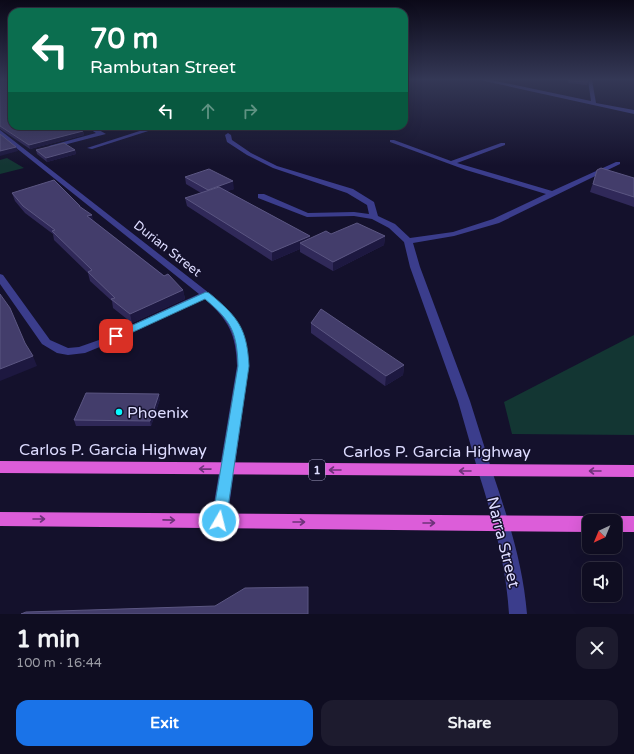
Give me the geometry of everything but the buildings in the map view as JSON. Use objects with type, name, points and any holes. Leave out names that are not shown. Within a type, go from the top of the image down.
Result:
[{"type":"highway","name":"Carlos P. Garcia Highway","points":[[0,467],[634,472]]},
{"type":"highway","points":[[0,519],[582,524]]},
{"type":"highway","points":[[622,524],[634,524]]},
{"type":"street","points":[[617,109],[634,112]]},
{"type":"street","points":[[95,130],[113,141]]},
{"type":"street","points":[[90,148],[148,130]]},
{"type":"street","name":"Durian Street","points":[[0,132],[30,152],[206,295],[224,311],[237,327],[243,346],[243,366],[219,521]]},
{"type":"street","points":[[46,148],[101,133]]},
{"type":"street","points":[[228,135],[229,141],[249,154],[274,167],[350,190],[371,204],[374,217]]},
{"type":"street","points":[[392,141],[451,163],[553,194]]},
{"type":"street","points":[[451,163],[504,144]]},
{"type":"street","points":[[261,196],[308,215],[354,214],[374,217],[392,226],[408,241],[454,234],[496,221],[618,163]]},
{"type":"street","name":"Narra Street","points":[[408,241],[428,303],[464,401],[485,471],[503,523],[517,592],[518,614]]},
{"type":"street","points":[[0,277],[46,342],[56,350],[64,352],[86,349],[104,342],[206,295]]},
{"type":"green space","points":[[7,158],[24,168],[0,174],[0,160]]},
{"type":"green space","points":[[634,335],[634,435],[512,434],[504,402]]},
{"type":"place","name":"Phoenix","points":[[119,412]]},
{"type":"route","points":[[116,336],[206,295],[224,311],[237,327],[243,346],[243,366],[219,521]]}]
